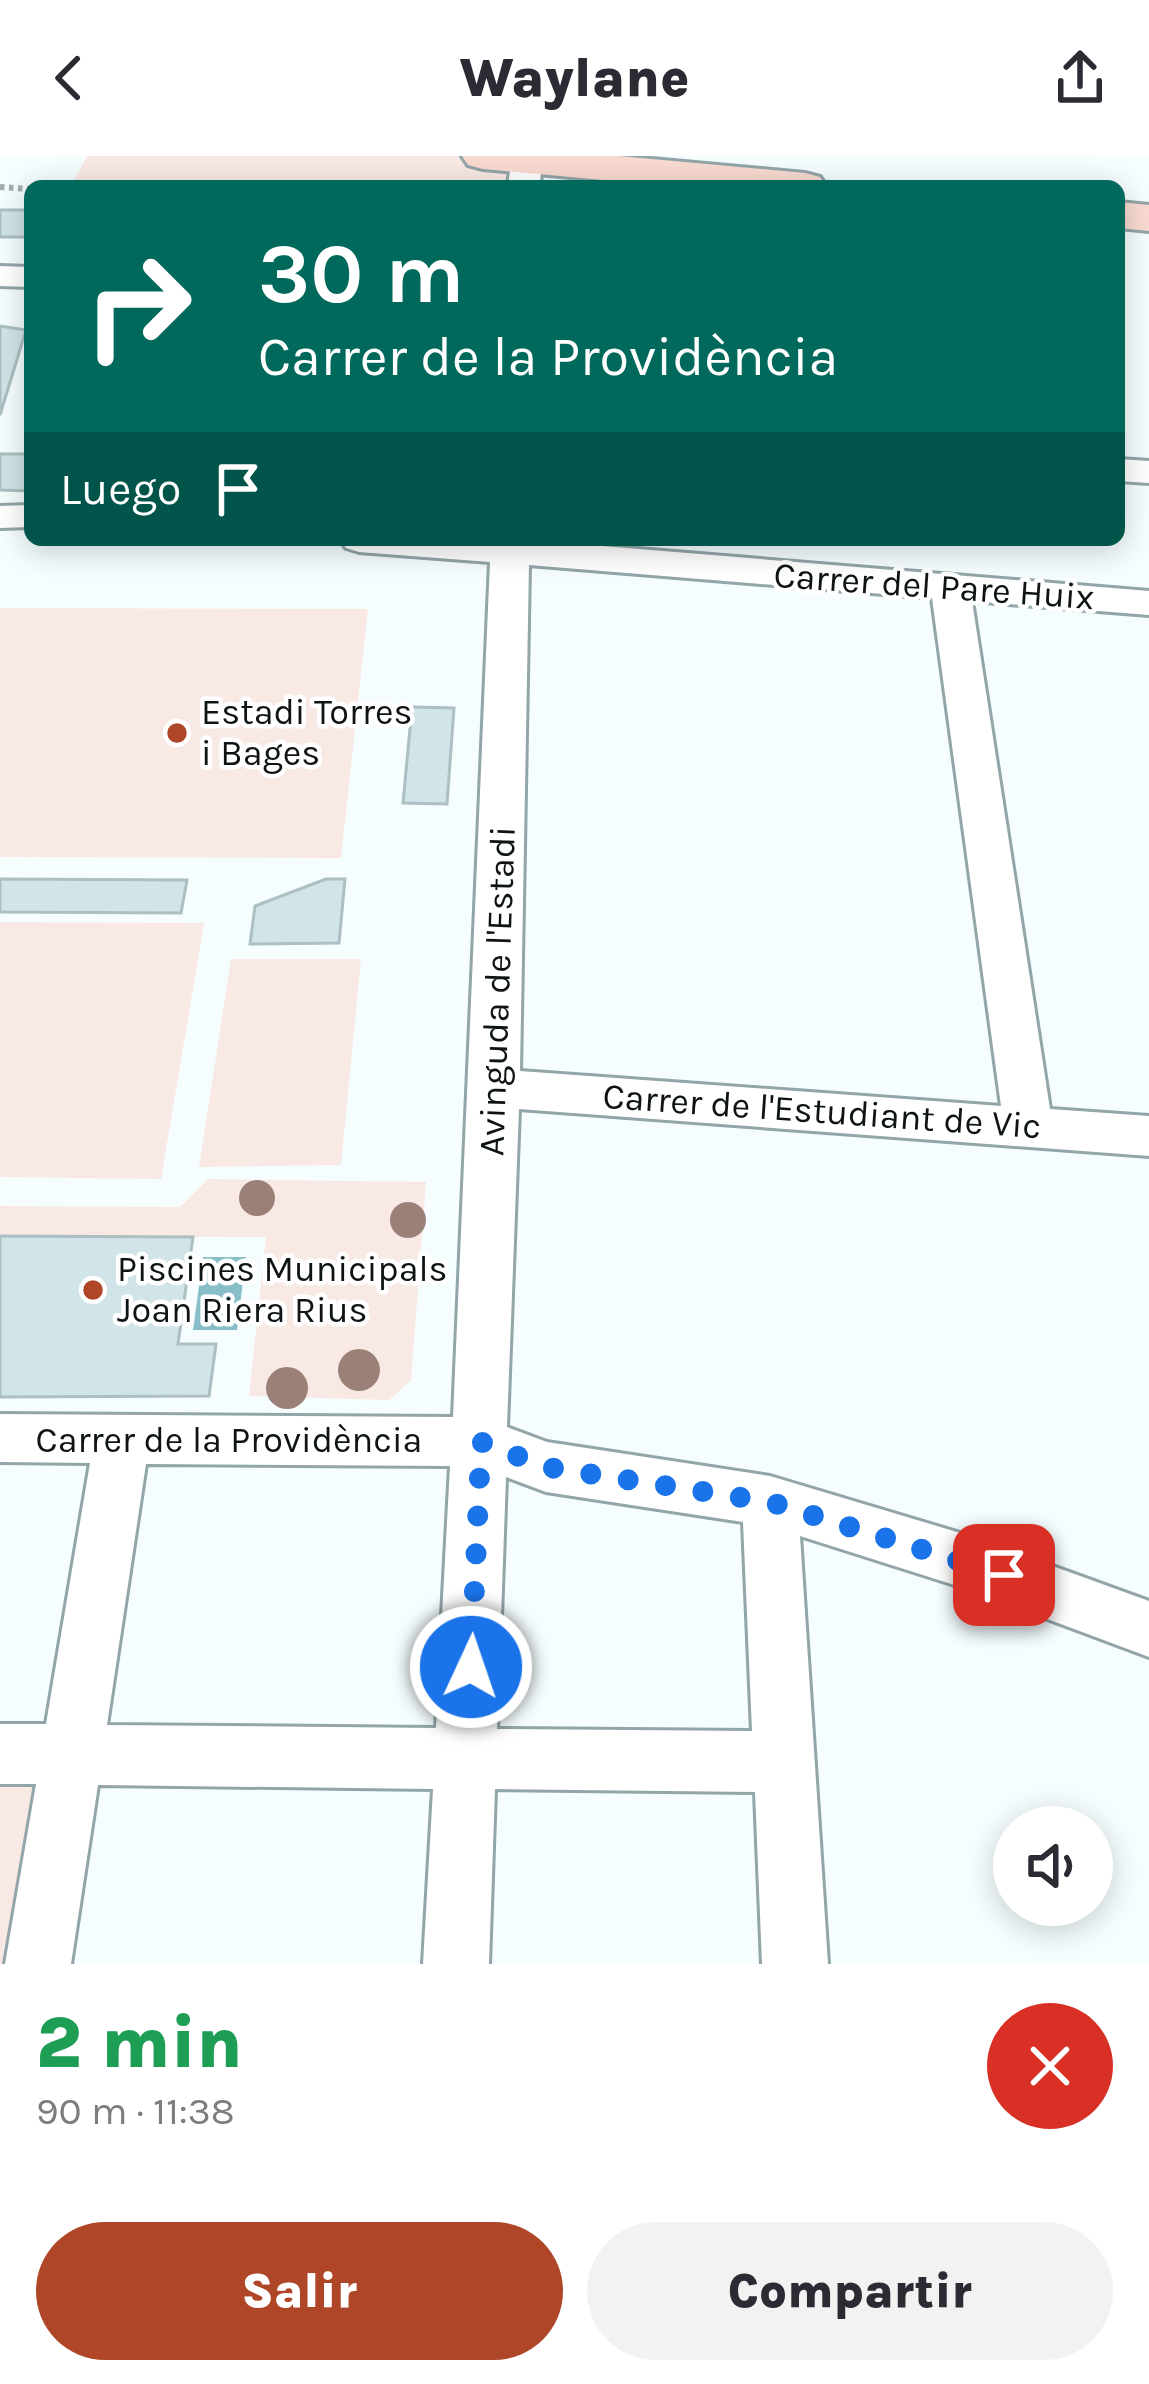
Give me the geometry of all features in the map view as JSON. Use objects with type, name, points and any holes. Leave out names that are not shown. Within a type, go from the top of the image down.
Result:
[{"type":"street","points":[[483,156],[525,167],[717,180]]},
{"type":"street","name":"Carrer del Pare Huix","points":[[510,546],[1149,603]]},
{"type":"street","name":"Avinguda de l'Estadi","points":[[456,1964],[495,1088],[510,546]]},
{"type":"street","points":[[950,587],[1028,1124]]},
{"type":"street","name":"Carrer de l'Estudiant de Vic","points":[[495,1088],[1149,1136]]},
{"type":"street","name":"Carrer de la Providència","points":[[0,1438],[481,1442],[546,1467],[770,1502],[967,1562],[1149,1629]]},
{"type":"street","points":[[38,1964],[122,1439]]},
{"type":"street","points":[[770,1502],[795,1964]]},
{"type":"street","points":[[0,1754],[786,1762]]},
{"type":"shaded area","points":[[87,156],[483,156],[526,160],[524,180],[74,180]]},
{"type":"shaded area","name":"Estadi Torres i Bages","points":[[0,608],[368,609],[341,858],[0,857]]},
{"type":"shaded area","points":[[0,922],[204,923],[161,1179],[0,1177]]},
{"type":"shaded area","points":[[231,959],[361,959],[341,1165],[199,1167]]},
{"type":"shaded area","points":[[208,1179],[426,1182],[411,1380],[389,1400],[249,1396],[266,1237],[0,1236],[0,1206],[180,1207]]},
{"type":"shaded area","points":[[73,1752],[38,1964],[0,1964],[0,1754]]},
{"type":"water","points":[[203,1257],[246,1257],[237,1330],[193,1330]]},
{"type":"building","points":[[0,210],[24,210],[24,237],[0,237]]},
{"type":"building","points":[[0,326],[24,330],[24,337],[0,415]]},
{"type":"building","points":[[0,454],[24,454],[24,491],[0,490]]},
{"type":"building","points":[[412,707],[454,708],[447,804],[403,803]]},
{"type":"building","points":[[0,879],[187,880],[181,913],[0,912]]},
{"type":"building","points":[[326,879],[345,879],[339,943],[250,944],[255,906]]},
{"type":"building","name":"Piscines Municipals Joan Riera Rius","points":[[0,1236],[193,1237],[178,1344],[216,1344],[209,1396],[0,1397]]},
{"type":"place","name":"Estadi Torres i Bages","points":[[177,733]]},
{"type":"place","name":"Piscines Municipals Joan Riera Rius","points":[[93,1290]]},
{"type":"route","points":[[471,1667],[481,1442],[546,1467],[770,1502],[1004,1575]]}]
